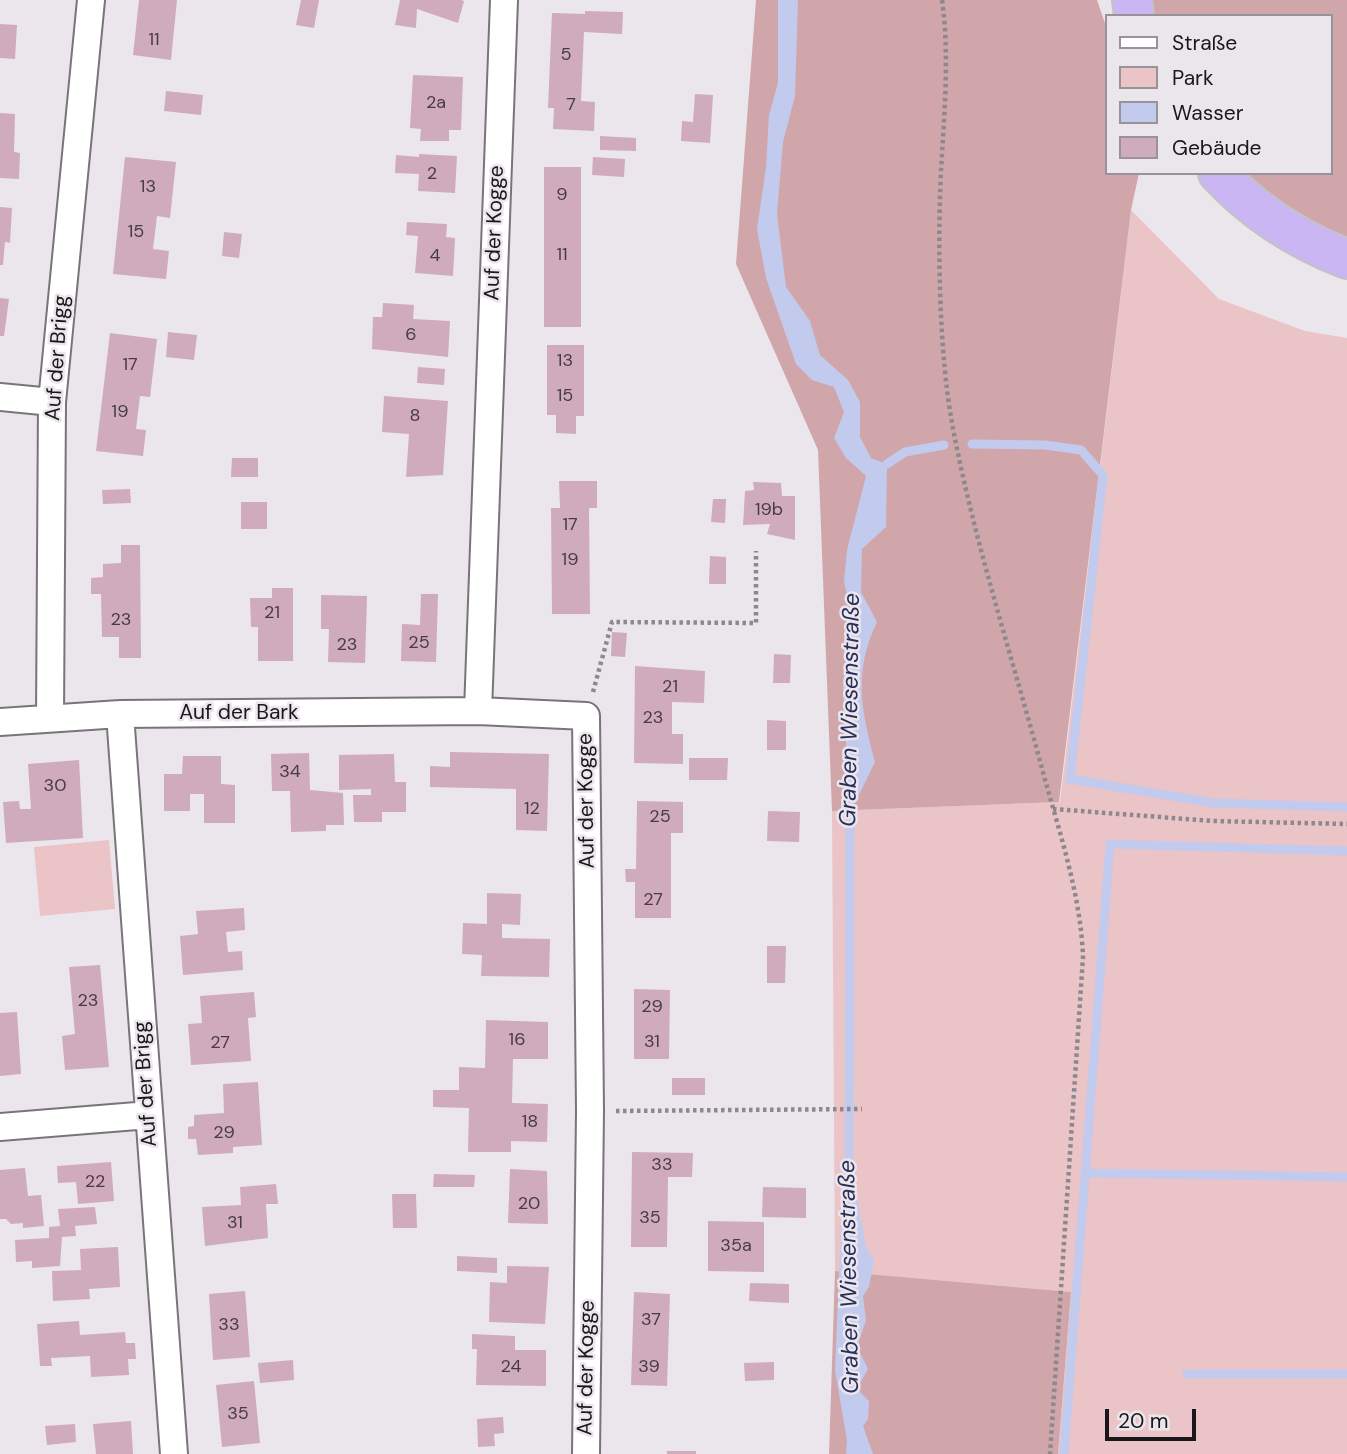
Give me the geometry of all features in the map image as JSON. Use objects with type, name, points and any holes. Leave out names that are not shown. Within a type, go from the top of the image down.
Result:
[{"type":"highway","points":[[1220,175],[1260,212],[1293,234],[1347,259]]},
{"type":"street","name":"Auf der Brigg","points":[[50,717],[52,402],[91,0]]},
{"type":"street","name":"Auf der Kogge","points":[[504,0],[478,711],[586,716],[590,1111],[586,1454]]},
{"type":"street","points":[[0,397],[52,402]]},
{"type":"street","name":"Auf der Bark","points":[[0,722],[120,714],[478,711]]},
{"type":"street","name":"Auf der Brigg","points":[[120,714],[174,1454]]},
{"type":"street","points":[[0,1127],[149,1115]]},
{"type":"path","points":[[942,0],[946,87],[940,198],[943,318],[951,420],[969,499],[1053,809],[1082,931],[1083,957],[1049,1454]]},
{"type":"path","points":[[586,716],[612,622],[756,623],[756,551]]},
{"type":"path","points":[[1053,809],[1213,821],[1347,824]]},
{"type":"path","points":[[590,1111],[862,1109]]},
{"type":"green space","points":[[1131,210],[1219,299],[1305,331],[1347,338],[1347,1454],[1058,1454],[1071,1292],[835,1271],[832,811],[1060,802]]},
{"type":"green space","points":[[109,840],[115,909],[40,916],[34,847]]},
{"type":"shaded area","points":[[756,0],[1097,0],[1106,26],[1106,175],[1139,175],[1131,210],[1059,802],[832,811],[818,450],[736,264]]},
{"type":"shaded area","points":[[1150,0],[1347,0],[1347,240],[1321,231],[1250,183],[1243,175],[1333,175],[1333,14],[1152,14]]},
{"type":"shaded area","points":[[835,1271],[1071,1292],[1058,1454],[829,1454]]},
{"type":"water","points":[[778,0],[798,0],[795,96],[783,142],[777,214],[786,287],[810,321],[820,355],[848,380],[860,402],[860,437],[871,458],[887,464],[886,527],[862,549],[861,592],[877,622],[869,640],[862,674],[863,708],[875,762],[855,803],[849,801],[843,685],[852,615],[844,582],[847,550],[866,476],[846,458],[834,438],[844,412],[834,387],[812,380],[796,364],[766,278],[757,229],[766,167],[769,115],[778,83]]},
{"type":"water","points":[[849,1195],[858,1201],[866,1247],[874,1260],[869,1287],[863,1296],[866,1320],[857,1347],[868,1369],[859,1385],[860,1392],[869,1401],[868,1419],[863,1426],[873,1454],[846,1454],[847,1441],[835,1370],[842,1200]]},
{"type":"building","points":[[139,0],[177,0],[171,60],[133,55]]},
{"type":"building","points":[[301,0],[319,0],[314,28],[296,25]]},
{"type":"building","points":[[400,0],[464,1],[458,23],[417,9],[416,28],[395,25]]},
{"type":"building","points":[[585,11],[623,12],[622,34],[584,32],[581,101],[595,102],[594,131],[553,129],[554,108],[548,108],[552,13],[585,14]]},
{"type":"building","points":[[0,24],[17,25],[15,59],[0,58]]},
{"type":"building","points":[[413,75],[463,77],[461,130],[449,130],[449,141],[420,141],[421,129],[410,128]]},
{"type":"building","points":[[166,91],[203,95],[201,115],[164,111]]},
{"type":"building","points":[[695,94],[713,95],[710,143],[681,141],[682,121],[693,122]]},
{"type":"building","points":[[0,113],[15,114],[14,152],[20,153],[19,179],[0,178]]},
{"type":"building","points":[[600,136],[636,138],[636,151],[600,150]]},
{"type":"building","points":[[419,154],[457,156],[455,193],[418,191],[419,174],[395,173],[396,155],[419,157]]},
{"type":"building","points":[[125,157],[176,162],[170,218],[157,216],[153,249],[169,251],[166,279],[113,274]]},
{"type":"building","points":[[593,157],[625,159],[624,177],[592,175]]},
{"type":"building","points":[[544,167],[581,167],[581,327],[544,327]]},
{"type":"building","points":[[0,207],[12,208],[10,243],[5,242],[3,265],[0,265]]},
{"type":"building","points":[[407,222],[447,224],[446,237],[455,238],[453,276],[415,273],[418,236],[406,235]]},
{"type":"building","points":[[224,232],[242,234],[239,258],[222,256]]},
{"type":"building","points":[[0,298],[9,299],[4,336],[0,336]]},
{"type":"building","points":[[383,303],[414,305],[413,319],[450,321],[448,357],[372,349],[373,317],[382,317]]},
{"type":"building","points":[[168,332],[197,335],[194,360],[166,357]]},
{"type":"building","points":[[110,333],[157,339],[150,397],[140,396],[136,429],[146,430],[143,456],[96,451]]},
{"type":"building","points":[[547,345],[584,345],[584,416],[576,416],[576,434],[556,433],[556,415],[547,415]]},
{"type":"building","points":[[418,367],[445,369],[444,385],[417,383]]},
{"type":"building","points":[[384,396],[448,401],[443,475],[406,477],[409,434],[382,432]]},
{"type":"building","points":[[232,458],[258,458],[258,477],[231,477]]},
{"type":"building","points":[[559,481],[597,481],[597,508],[589,508],[590,614],[552,614],[551,508],[560,508]]},
{"type":"building","points":[[753,482],[781,483],[782,496],[795,496],[795,540],[767,534],[770,524],[743,525],[745,491],[754,490]]},
{"type":"building","points":[[130,489],[131,503],[103,504],[102,490]]},
{"type":"building","points":[[713,499],[726,499],[725,523],[711,522]]},
{"type":"building","points":[[241,502],[267,502],[267,529],[241,529]]},
{"type":"building","points":[[121,545],[140,545],[141,658],[119,658],[119,637],[102,637],[101,594],[91,594],[91,578],[103,577],[103,564],[121,563]]},
{"type":"building","points":[[710,556],[726,557],[726,584],[709,584]]},
{"type":"building","points":[[272,588],[293,588],[293,661],[258,661],[258,627],[251,627],[250,598],[272,598]]},
{"type":"building","points":[[421,594],[438,594],[436,662],[401,661],[402,624],[420,625]]},
{"type":"building","points":[[321,595],[367,596],[365,663],[328,662],[329,629],[321,629]]},
{"type":"building","points":[[612,632],[627,633],[625,657],[611,656]]},
{"type":"building","points":[[774,654],[791,655],[790,683],[773,683]]},
{"type":"building","points":[[635,666],[705,671],[704,703],[672,702],[672,734],[683,734],[683,764],[634,763]]},
{"type":"building","points":[[767,720],[786,721],[786,750],[767,750]]},
{"type":"building","points":[[450,752],[549,754],[547,831],[516,830],[516,789],[430,787],[430,766],[450,767]]},
{"type":"building","points":[[309,753],[310,790],[343,793],[344,825],[326,825],[326,831],[291,832],[290,791],[272,791],[271,754]]},
{"type":"building","points":[[394,754],[395,782],[406,782],[406,812],[382,812],[382,822],[354,822],[353,795],[371,795],[371,789],[339,790],[339,755]]},
{"type":"building","points":[[183,756],[221,756],[221,784],[235,785],[235,823],[204,823],[204,794],[190,794],[190,811],[164,811],[164,774],[182,774]]},
{"type":"building","points":[[689,758],[728,758],[727,780],[689,780]]},
{"type":"building","points":[[79,760],[83,838],[6,843],[3,802],[19,801],[20,809],[31,809],[28,764]]},
{"type":"building","points":[[637,801],[683,802],[683,833],[671,833],[671,918],[635,918],[635,882],[626,882],[625,869],[636,869]]},
{"type":"building","points":[[768,811],[800,812],[799,842],[767,841]]},
{"type":"building","points":[[487,893],[521,894],[520,925],[502,924],[502,938],[550,939],[549,977],[481,976],[482,955],[462,954],[463,923],[487,924]]},
{"type":"building","points":[[244,908],[245,930],[226,932],[228,952],[242,951],[243,970],[183,975],[180,936],[198,934],[196,911]]},
{"type":"building","points":[[767,946],[786,946],[785,983],[767,983]]},
{"type":"building","points":[[100,965],[109,1067],[65,1070],[62,1036],[75,1034],[69,967]]},
{"type":"building","points":[[634,989],[670,990],[669,1059],[634,1059]]},
{"type":"building","points":[[254,992],[256,1017],[248,1018],[251,1061],[191,1065],[188,1024],[202,1023],[200,996]]},
{"type":"building","points":[[17,1012],[21,1074],[0,1076],[0,1013]]},
{"type":"building","points":[[486,1020],[548,1022],[548,1059],[513,1059],[512,1103],[548,1104],[547,1142],[511,1141],[511,1152],[468,1152],[469,1108],[433,1107],[433,1090],[459,1090],[459,1067],[485,1068]]},
{"type":"building","points":[[672,1078],[705,1078],[705,1095],[672,1095]]},
{"type":"building","points":[[258,1082],[262,1145],[233,1147],[233,1153],[198,1155],[196,1139],[188,1139],[188,1127],[194,1126],[194,1115],[224,1113],[223,1084]]},
{"type":"building","points":[[632,1152],[693,1153],[692,1177],[668,1177],[667,1247],[631,1247]]},
{"type":"building","points":[[111,1162],[114,1201],[78,1204],[76,1182],[58,1183],[57,1166]]},
{"type":"building","points":[[25,1168],[28,1196],[41,1195],[44,1226],[23,1228],[23,1223],[11,1224],[6,1219],[0,1219],[0,1170]]},
{"type":"building","points":[[510,1169],[547,1171],[548,1224],[508,1223]]},
{"type":"building","points":[[434,1174],[475,1175],[474,1187],[433,1187]]},
{"type":"building","points":[[276,1184],[278,1204],[266,1204],[268,1238],[205,1246],[202,1207],[241,1205],[240,1187]]},
{"type":"building","points":[[763,1187],[806,1188],[806,1218],[762,1217]]},
{"type":"building","points":[[392,1194],[416,1194],[417,1228],[393,1228]]},
{"type":"building","points":[[95,1207],[97,1224],[75,1226],[76,1236],[62,1237],[60,1266],[32,1268],[32,1261],[16,1262],[15,1240],[49,1238],[49,1227],[60,1226],[58,1209]]},
{"type":"building","points":[[708,1221],[764,1222],[764,1272],[708,1271]]},
{"type":"building","points":[[118,1247],[120,1287],[89,1289],[90,1299],[53,1301],[52,1271],[81,1270],[80,1249]]},
{"type":"building","points":[[457,1256],[497,1258],[497,1273],[457,1271]]},
{"type":"building","points":[[507,1266],[549,1267],[545,1324],[489,1322],[490,1282],[507,1283]]},
{"type":"building","points":[[750,1283],[789,1284],[789,1303],[749,1301]]},
{"type":"building","points":[[245,1291],[250,1357],[213,1360],[209,1294]]},
{"type":"building","points":[[634,1292],[670,1294],[667,1386],[631,1385]]},
{"type":"building","points":[[79,1321],[80,1335],[125,1332],[126,1343],[135,1343],[136,1359],[128,1359],[129,1375],[91,1377],[90,1356],[51,1358],[52,1366],[40,1366],[37,1324]]},
{"type":"building","points":[[472,1334],[515,1336],[515,1350],[546,1350],[546,1386],[476,1385],[477,1349],[472,1349]]},
{"type":"building","points":[[293,1360],[294,1380],[260,1383],[258,1363]]},
{"type":"building","points":[[774,1362],[774,1380],[745,1381],[744,1363]]},
{"type":"building","points":[[254,1381],[260,1443],[222,1447],[216,1385]]},
{"type":"building","points":[[503,1417],[504,1433],[494,1434],[495,1446],[478,1447],[477,1419]]},
{"type":"building","points":[[131,1421],[133,1454],[96,1454],[93,1424]]},
{"type":"building","points":[[75,1424],[76,1442],[47,1445],[45,1426]]},
{"type":"building","points":[[667,1451],[696,1451],[696,1454],[667,1454]]},
{"type":"waterway","points":[[972,444],[1045,445],[1081,450],[1103,475],[1070,779],[1214,803],[1347,807]]},
{"type":"waterway","points":[[887,464],[905,452],[944,445]]},
{"type":"waterway","name":"Graben Wiesenstraße","points":[[849,1204],[850,791]]},
{"type":"waterway","points":[[1064,1454],[1110,844],[1347,851]]},
{"type":"waterway","points":[[1085,1173],[1347,1177]]},
{"type":"waterway","points":[[1187,1374],[1347,1374]]}]
